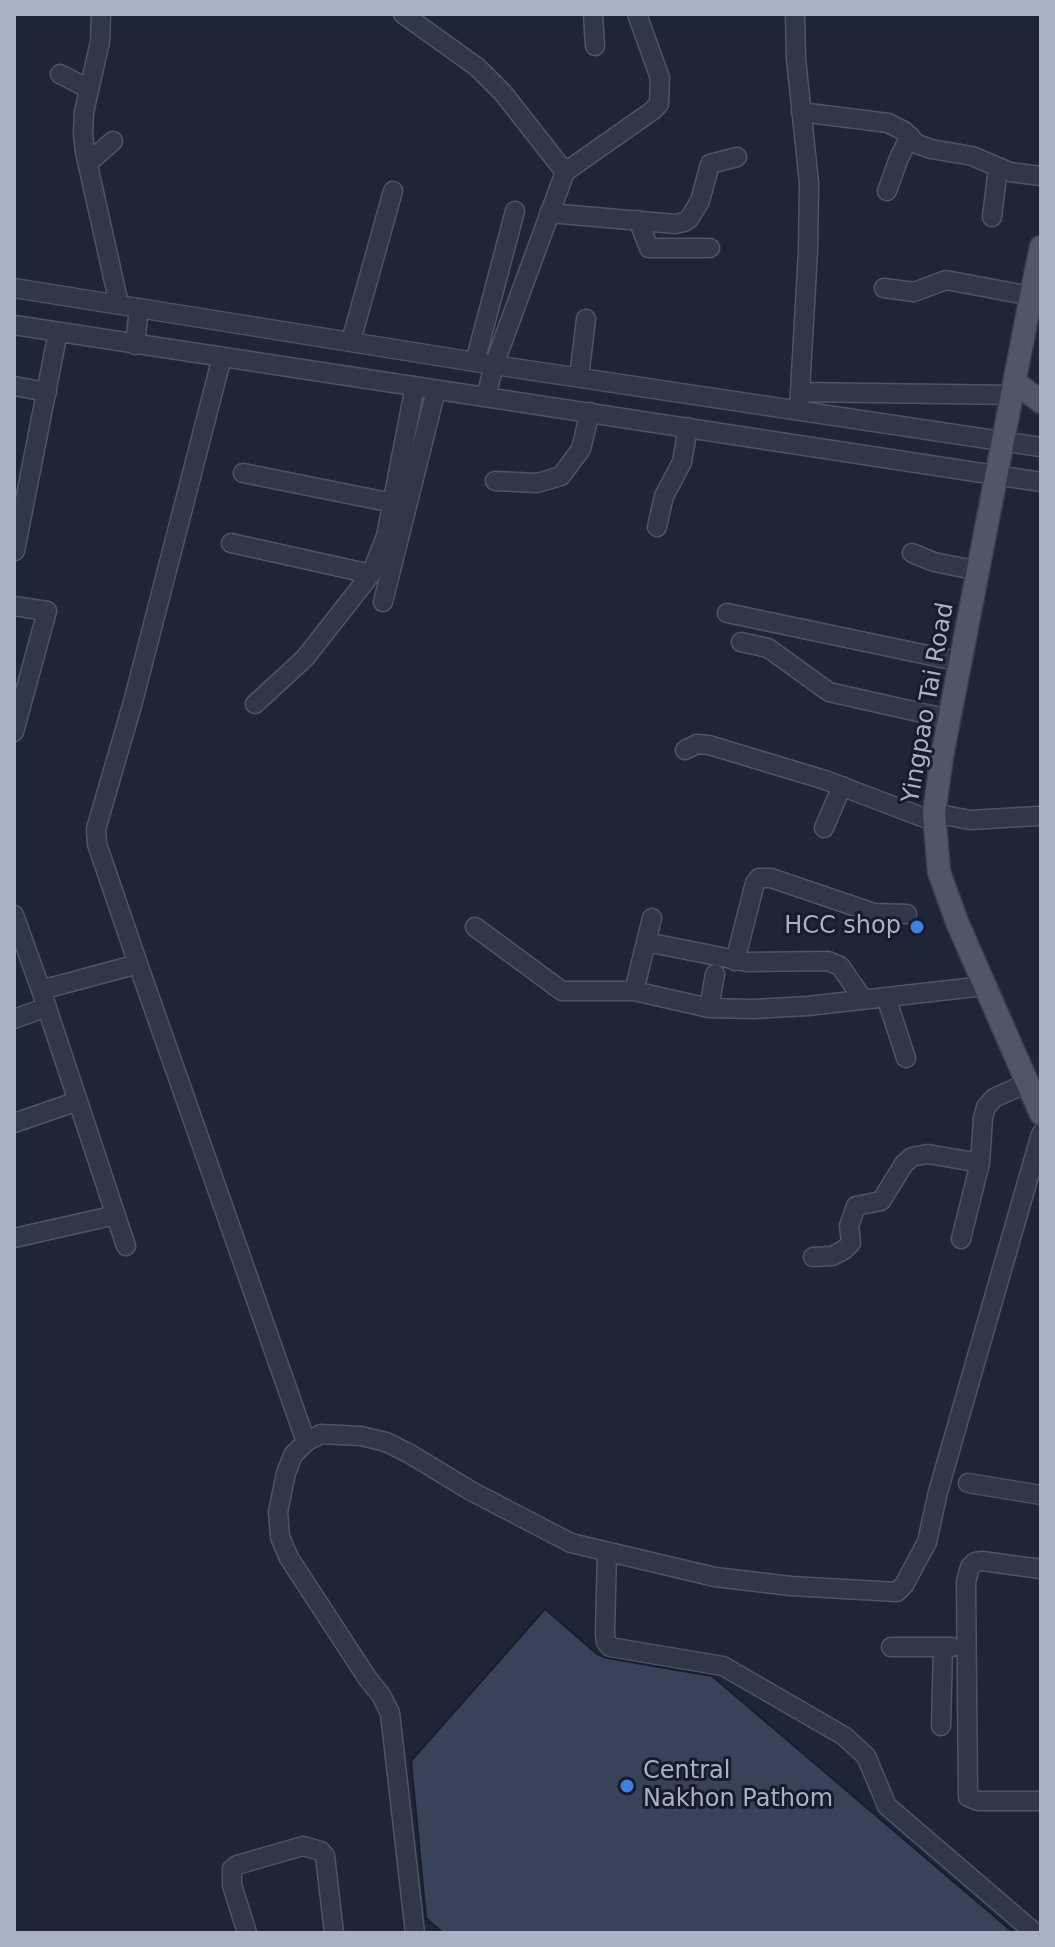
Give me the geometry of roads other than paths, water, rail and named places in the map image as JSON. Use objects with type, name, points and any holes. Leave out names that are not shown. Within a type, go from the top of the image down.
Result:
[{"type":"main road","name":"Yingpao Tai Road","points":[[1041,247],[1035,293],[949,719],[934,817],[939,872],[957,922],[1041,1114]]},
{"type":"main road","points":[[1014,388],[1041,402]]},
{"type":"street","points":[[101,14],[100,42],[83,134],[119,304]]},
{"type":"street","points":[[403,14],[477,67],[503,93],[565,172]]},
{"type":"street","points":[[593,14],[595,46]]},
{"type":"street","points":[[487,395],[493,368],[565,172],[659,104],[660,78],[637,14]]},
{"type":"street","points":[[795,14],[809,183],[800,401]]},
{"type":"street","points":[[60,74],[89,89]]},
{"type":"street","points":[[801,112],[888,123],[917,144],[931,149],[972,156],[998,168],[1041,176]]},
{"type":"street","points":[[887,191],[910,136]]},
{"type":"street","points":[[88,163],[113,141]]},
{"type":"street","points":[[549,213],[675,224],[689,219],[700,201],[710,164],[737,157]]},
{"type":"street","points":[[992,217],[998,168]]},
{"type":"street","points":[[351,341],[393,191]]},
{"type":"street","points":[[475,362],[515,211]]},
{"type":"street","points":[[638,220],[649,248],[710,248]]},
{"type":"street","points":[[884,288],[914,292],[946,280],[1035,293]]},
{"type":"street","points":[[14,288],[119,304],[139,312],[351,341],[475,362],[493,368],[800,401],[1041,447]]},
{"type":"street","points":[[136,341],[139,312]]},
{"type":"street","points":[[579,377],[586,319]]},
{"type":"street","points":[[14,325],[136,341],[222,357],[487,395],[1041,482]]},
{"type":"street","points":[[15,551],[58,332]]},
{"type":"street","points":[[222,357],[133,702],[96,829],[97,844],[306,1442]]},
{"type":"street","points":[[14,386],[47,392]]},
{"type":"street","points":[[255,704],[305,658],[371,574],[382,548],[393,503],[415,386]]},
{"type":"street","points":[[800,401],[1014,388]]},
{"type":"street","points":[[383,602],[436,390]]},
{"type":"street","points":[[495,481],[537,483],[561,476],[581,449],[590,412]]},
{"type":"street","points":[[657,527],[664,496],[682,462],[688,427]]},
{"type":"street","points":[[243,473],[393,503]]},
{"type":"street","points":[[231,543],[371,574]]},
{"type":"street","points":[[912,553],[947,566],[979,571]]},
{"type":"street","points":[[14,606],[47,611],[14,732]]},
{"type":"street","points":[[727,613],[961,662]]},
{"type":"street","points":[[741,642],[768,648],[829,692],[949,719]]},
{"type":"street","points":[[685,750],[697,744],[709,745],[934,817],[970,820],[1038,816]]},
{"type":"street","points":[[824,828],[842,786]]},
{"type":"street","points":[[735,961],[755,883],[764,877],[874,913],[907,914]]},
{"type":"street","points":[[634,991],[652,918]]},
{"type":"street","points":[[16,926],[44,999],[126,1246]]},
{"type":"street","points":[[475,927],[562,991],[634,991],[709,1008],[753,1009],[984,986]]},
{"type":"street","points":[[646,942],[735,961],[828,961],[840,966],[863,999]]},
{"type":"street","points":[[14,1019],[44,999],[138,964]]},
{"type":"street","points":[[709,1008],[715,974]]},
{"type":"street","points":[[886,997],[906,1058]]},
{"type":"street","points":[[961,1239],[980,1163],[986,1107],[994,1098],[1027,1083]]},
{"type":"street","points":[[14,1123],[78,1101]]},
{"type":"street","points":[[410,1811],[415,1933],[425,1933],[410,1811],[390,1713],[289,1558],[280,1537],[278,1512],[293,1455],[306,1442],[321,1434],[333,1433],[386,1442],[571,1543],[691,1573],[791,1586],[897,1592],[904,1585],[927,1542],[938,1492],[1041,1134]]},
{"type":"street","points":[[813,1257],[832,1256],[851,1243],[850,1219],[856,1206],[881,1201],[904,1164],[912,1157],[928,1154],[980,1163]]},
{"type":"street","points":[[14,1238],[116,1215]]},
{"type":"street","points":[[968,1483],[1041,1495]]},
{"type":"street","points":[[607,1552],[605,1634],[610,1647],[723,1666],[844,1736],[866,1756],[887,1806],[1035,1933]]},
{"type":"street","points":[[1041,1569],[975,1562],[970,1567],[966,1582],[968,1797],[978,1801],[1041,1801]]},
{"type":"street","points":[[891,1647],[966,1648]]},
{"type":"street","points":[[941,1726],[943,1647]]},
{"type":"street","points":[[247,1933],[232,1885],[232,1869],[303,1846],[321,1851],[325,1856],[334,1933]]},
{"type":"place","name":"HCC shop","points":[[917,927]]},
{"type":"place","name":"Central Nakhon Pathom","points":[[627,1786]]}]
